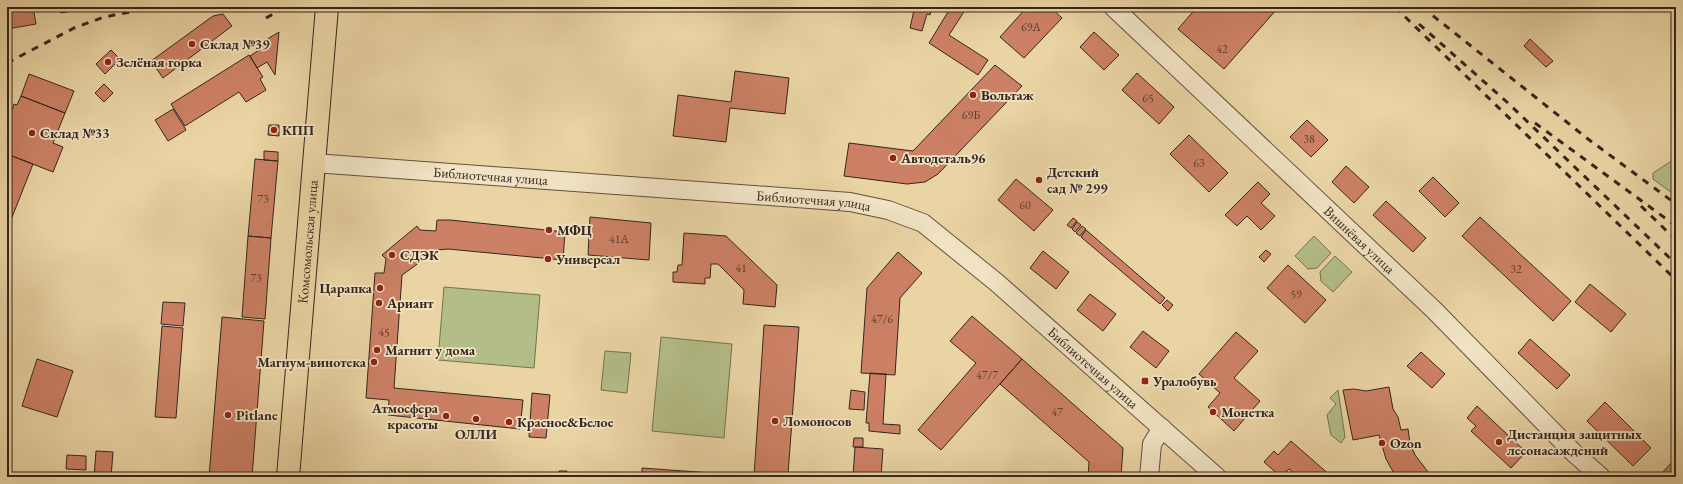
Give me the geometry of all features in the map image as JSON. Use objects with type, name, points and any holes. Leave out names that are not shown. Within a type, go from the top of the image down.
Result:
[{"type":"main road","name":"Комсомольская улица","points":[[288,477],[326,7]]},
{"type":"street","name":"Вишнёвая улица","points":[[1113,7],[1434,310],[1574,453],[1601,477]]},
{"type":"street","name":"Библиотечная улица","points":[[314,163],[850,202],[906,215],[923,223],[996,282],[1217,477]]},
{"type":"street","points":[[1149,477],[1152,444],[1162,428]]},
{"type":"green space","points":[[1676,158],[1676,196],[1653,179],[1653,173]]},
{"type":"green space","points":[[1314,236],[1331,253],[1317,268],[1308,269],[1295,256]]},
{"type":"green space","points":[[1335,256],[1352,272],[1333,292],[1321,281],[1320,272]]},
{"type":"green space","points":[[444,287],[540,295],[534,368],[438,360]]},
{"type":"green space","points":[[661,337],[732,344],[724,438],[652,431]]},
{"type":"green space","points":[[605,351],[631,353],[627,393],[601,390]]},
{"type":"green space","points":[[1338,390],[1345,437],[1341,443],[1331,435],[1327,415],[1336,404],[1330,398]]},
{"type":"building","points":[[7,7],[33,7],[36,24],[7,29]]},
{"type":"building","points":[[60,7],[93,7],[61,13]]},
{"type":"building","points":[[902,7],[932,7],[930,15],[927,14],[922,31],[910,28],[914,10]]},
{"type":"building","points":[[951,7],[967,7],[949,35],[988,60],[978,75],[929,43]]},
{"type":"building","points":[[1027,7],[1050,7],[1062,18],[1024,58],[1000,37]]},
{"type":"building","points":[[1197,7],[1274,7],[1277,9],[1224,69],[1178,29]]},
{"type":"building","name":"Склад №39","points":[[223,14],[232,26],[163,78],[151,61],[213,16]]},
{"type":"building","points":[[279,32],[275,75],[267,62],[257,68],[250,56],[259,50],[256,46]]},
{"type":"building","points":[[1094,32],[1119,55],[1104,70],[1080,47]]},
{"type":"building","points":[[1530,39],[1553,61],[1546,67],[1524,46]]},
{"type":"building","name":"Зелёная горка","points":[[111,50],[120,59],[105,74],[96,64]]},
{"type":"building","points":[[249,55],[263,77],[260,79],[266,90],[246,102],[239,92],[185,126],[171,104]]},
{"type":"building","points":[[995,65],[1022,86],[938,174],[925,182],[907,184],[844,176],[849,143],[913,151]]},
{"type":"building","points":[[735,71],[789,78],[785,114],[730,108],[726,142],[673,136],[678,95],[731,102]]},
{"type":"building","points":[[1137,73],[1174,107],[1159,124],[1122,90]]},
{"type":"building","points":[[29,74],[74,91],[65,113],[21,96]]},
{"type":"building","points":[[104,84],[113,93],[104,102],[95,93]]},
{"type":"building","name":"Склад №33","points":[[21,96],[65,113],[53,143],[63,147],[53,172],[7,154],[7,123],[14,104],[17,105]]},
{"type":"building","points":[[173,109],[186,130],[168,141],[155,120]]},
{"type":"building","points":[[1307,120],[1328,140],[1311,157],[1290,137]]},
{"type":"building","name":"КПП","points":[[269,125],[279,125],[279,136],[268,135]]},
{"type":"building","points":[[1189,135],[1228,173],[1209,192],[1170,154]]},
{"type":"building","points":[[264,151],[278,152],[278,161],[264,160]]},
{"type":"building","points":[[7,154],[33,164],[7,230]]},
{"type":"building","points":[[255,159],[278,161],[271,238],[248,236]]},
{"type":"building","points":[[1346,166],[1369,187],[1354,203],[1332,182]]},
{"type":"building","points":[[1433,177],[1459,203],[1445,217],[1419,191]]},
{"type":"building","points":[[1016,179],[1053,210],[1034,231],[998,200]]},
{"type":"building","points":[[1258,182],[1270,194],[1261,203],[1275,216],[1261,230],[1247,216],[1237,226],[1225,215]]},
{"type":"building","points":[[1386,201],[1426,238],[1413,252],[1373,215]]},
{"type":"building","points":[[590,217],[651,223],[649,260],[588,255]]},
{"type":"building","points":[[1480,217],[1571,301],[1553,321],[1462,236]]},
{"type":"building","points":[[1073,218],[1077,221],[1071,228],[1067,225]]},
{"type":"building","points":[[437,220],[450,220],[565,232],[563,260],[448,249],[437,250],[402,275],[394,388],[523,400],[520,429],[388,415],[389,400],[366,398],[375,273],[384,273],[386,259],[382,255],[417,226],[420,230],[436,231]]},
{"type":"building","points":[[1077,222],[1081,225],[1075,232],[1072,229]]},
{"type":"building","points":[[1082,226],[1086,229],[1080,236],[1076,233]]},
{"type":"building","points":[[1086,230],[1165,298],[1160,304],[1081,237]]},
{"type":"building","points":[[684,233],[726,236],[777,285],[775,307],[743,304],[744,290],[718,264],[711,264],[710,278],[705,278],[705,284],[673,282],[673,272],[677,272],[678,265],[682,265]]},
{"type":"building","points":[[248,236],[271,238],[265,319],[242,317]]},
{"type":"building","points":[[1266,250],[1271,254],[1264,262],[1259,257]]},
{"type":"building","points":[[1043,251],[1069,272],[1056,289],[1030,268]]},
{"type":"building","points":[[898,252],[922,273],[900,298],[895,375],[861,373],[867,288]]},
{"type":"building","points":[[1288,265],[1326,300],[1305,323],[1267,288]]},
{"type":"building","points":[[1590,284],[1626,314],[1611,332],[1575,302]]},
{"type":"building","points":[[1090,294],[1116,314],[1103,331],[1077,310]]},
{"type":"building","points":[[1167,300],[1173,305],[1168,311],[1162,305]]},
{"type":"building","points":[[163,302],[185,303],[183,326],[161,324]]},
{"type":"building","points":[[972,316],[1022,359],[941,450],[918,430],[976,363],[950,341]]},
{"type":"building","points":[[222,317],[264,321],[252,477],[209,477]]},
{"type":"building","name":"Ломоносов","points":[[764,325],[799,327],[788,474],[782,473],[782,477],[642,477],[642,468],[754,476]]},
{"type":"building","points":[[162,326],[183,328],[176,418],[155,417]]},
{"type":"building","points":[[1143,331],[1169,351],[1156,368],[1130,347]]},
{"type":"building","points":[[1236,332],[1258,351],[1234,378],[1260,401],[1234,431],[1208,407],[1220,393],[1199,374]]},
{"type":"building","points":[[1530,339],[1570,375],[1557,389],[1518,353]]},
{"type":"building","points":[[1421,352],[1445,374],[1432,388],[1407,366]]},
{"type":"building","points":[[37,359],[73,371],[57,417],[22,406]]},
{"type":"building","points":[[1022,359],[1123,448],[1121,477],[1088,477],[1089,462],[1000,384]]},
{"type":"building","points":[[870,373],[886,374],[883,424],[900,425],[900,434],[869,431],[869,423],[866,423]]},
{"type":"building","points":[[1389,387],[1393,409],[1398,417],[1401,430],[1408,429],[1410,443],[1415,455],[1432,477],[1396,477],[1386,459],[1379,435],[1353,440],[1343,390],[1354,389],[1366,391]]},
{"type":"building","points":[[851,390],[865,392],[864,410],[849,409]]},
{"type":"building","points":[[532,393],[550,395],[546,438],[529,437]]},
{"type":"building","points":[[1605,402],[1651,448],[1633,466],[1587,421]]},
{"type":"building","name":"Дистанция защитных лесонасаждений","points":[[1477,406],[1526,452],[1511,468],[1471,431],[1476,426],[1467,418]]},
{"type":"building","points":[[854,438],[863,438],[863,447],[853,447]]},
{"type":"building","points":[[1291,441],[1332,477],[1298,477],[1289,469],[1281,477],[1264,462],[1274,451],[1278,455]]},
{"type":"building","points":[[855,447],[883,449],[881,477],[853,477]]},
{"type":"building","points":[[96,451],[113,452],[111,477],[94,477]]},
{"type":"building","points":[[67,455],[86,456],[86,470],[66,469]]},
{"type":"building","points":[[1676,458],[1676,477],[1660,477],[1659,476]]},
{"type":"building","points":[[559,471],[567,471],[566,477],[559,477]]},
{"type":"railway","points":[[7,63],[74,28],[104,17],[156,7]]},
{"type":"railway","points":[[266,18],[286,7]]},
{"type":"railway","points":[[1395,7],[1676,280]]},
{"type":"railway","points":[[1422,7],[1588,139],[1676,204]]},
{"type":"railway","points":[[1419,24],[1508,103],[1676,264]]},
{"type":"railway","points":[[1535,123],[1676,226]]},
{"type":"railway","points":[[1641,206],[1676,240]]},
{"type":"place","name":"Склад №39","points":[[192,44]]},
{"type":"place","name":"Зелёная горка","points":[[108,62]]},
{"type":"place","name":"Вольтаж","points":[[973,95]]},
{"type":"place","name":"КПП","points":[[274,130]]},
{"type":"place","name":"Склад №33","points":[[32,133]]},
{"type":"place","name":"Автодеталь96","points":[[893,158]]},
{"type":"place","name":"Детский сад № 299","points":[[1039,180]]},
{"type":"place","name":"МФЦ","points":[[549,230]]},
{"type":"place","name":"СДЭК","points":[[392,255]]},
{"type":"place","name":"Универсал","points":[[548,259]]},
{"type":"place","name":"Царапка","points":[[380,288]]},
{"type":"place","name":"Ариант","points":[[379,303]]},
{"type":"place","name":"Магнит у дома","points":[[377,350]]},
{"type":"place","name":"Магнум-винотека","points":[[374,362]]},
{"type":"place","name":"Уралобувь","points":[[1145,381]]},
{"type":"place","name":"Монетка","points":[[1213,412]]},
{"type":"place","name":"Pitlane","points":[[228,415]]},
{"type":"place","name":"Атмосфера красоты","points":[[446,416]]},
{"type":"place","name":"ОЛЛИ","points":[[476,419]]},
{"type":"place","name":"Ломоносов","points":[[775,421]]},
{"type":"place","name":"Красное&Белое","points":[[509,422]]},
{"type":"place","name":"Дистанция защитных лесонасаждений","points":[[1499,442]]},
{"type":"place","name":"Ozon","points":[[1382,443]]}]
